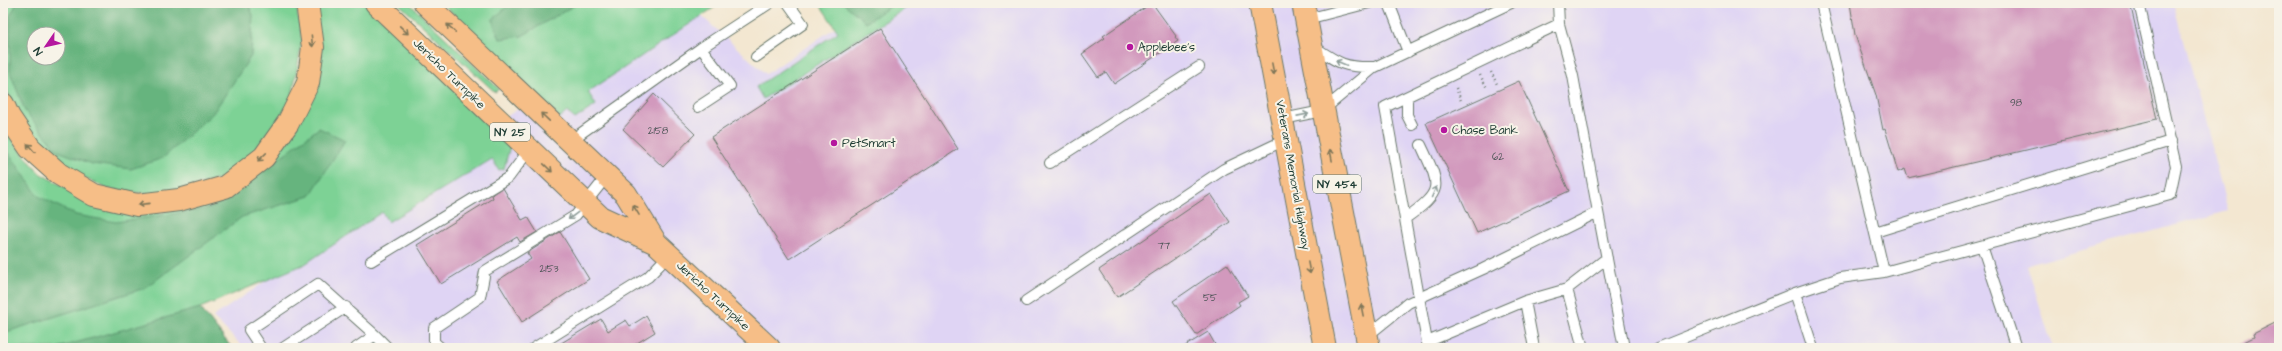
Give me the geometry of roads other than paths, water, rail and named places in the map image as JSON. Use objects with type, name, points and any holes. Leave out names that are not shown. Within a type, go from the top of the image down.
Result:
[{"type":"main road","points":[[3,104],[9,117],[30,148],[59,174],[94,194],[137,204],[179,200],[225,187],[264,156],[288,124],[308,83],[313,47],[307,3]]},
{"type":"main road","name":"Jericho Turnpike","points":[[376,3],[600,217],[663,249]]},
{"type":"main road","name":"Jericho Turnpike","points":[[425,3],[626,194],[663,249],[770,348]]},
{"type":"main road","name":"Veterans Memorial Highway","points":[[1260,3],[1285,129],[1302,235],[1325,348]]},
{"type":"main road","name":"NY 454","points":[[1305,11],[1322,111],[1368,342]]},
{"type":"lane","points":[[570,141],[701,48],[770,3]]},
{"type":"lane","points":[[756,57],[803,24],[788,3]]},
{"type":"lane","points":[[1305,11],[1369,3]]},
{"type":"lane","points":[[1387,3],[1390,6],[1408,52]]},
{"type":"lane","points":[[1026,301],[1285,129],[1322,111],[1375,67],[1511,3]]},
{"type":"lane","points":[[1558,3],[1559,24],[1573,76],[1624,348]]},
{"type":"lane","points":[[1821,3],[1884,272]]},
{"type":"lane","points":[[1658,348],[1794,293],[1840,278],[1884,272],[2170,195],[2176,166],[2139,3]]},
{"type":"lane","points":[[1559,24],[1385,107],[1428,345],[1525,301],[1568,289],[1607,258]]},
{"type":"lane","points":[[1311,44],[1332,59],[1351,67],[1375,67]]},
{"type":"lane","points":[[698,107],[730,86],[701,48]]},
{"type":"lane","points":[[1050,163],[1199,67]]},
{"type":"lane","points":[[1407,97],[1407,115],[1412,125]]},
{"type":"lane","points":[[1875,232],[2171,141]]},
{"type":"lane","points":[[1406,218],[1426,204],[1433,196],[1436,187],[1435,176],[1421,145]]},
{"type":"lane","points":[[371,261],[509,177],[529,150]]},
{"type":"lane","points":[[441,348],[434,342],[434,328],[480,297],[485,271],[576,215],[607,176]]},
{"type":"lane","points":[[1368,342],[1408,303],[1483,270],[1598,212]]},
{"type":"lane","points":[[1982,246],[2016,348]]},
{"type":"lane","points":[[534,348],[648,277],[663,249]]},
{"type":"lane","points":[[261,348],[249,330],[318,284],[346,307],[388,348]]},
{"type":"lane","points":[[1568,289],[1582,348]]},
{"type":"lane","points":[[1794,293],[1814,348]]},
{"type":"lane","points":[[1525,301],[1534,348]]},
{"type":"lane","points":[[283,348],[346,307]]},
{"type":"lane","points":[[356,348],[375,336]]},
{"type":"place","name":"Applebee's","points":[[1130,47]]},
{"type":"place","name":"Chase Bank","points":[[1444,130]]},
{"type":"place","name":"PetSmart","points":[[834,143]]}]
